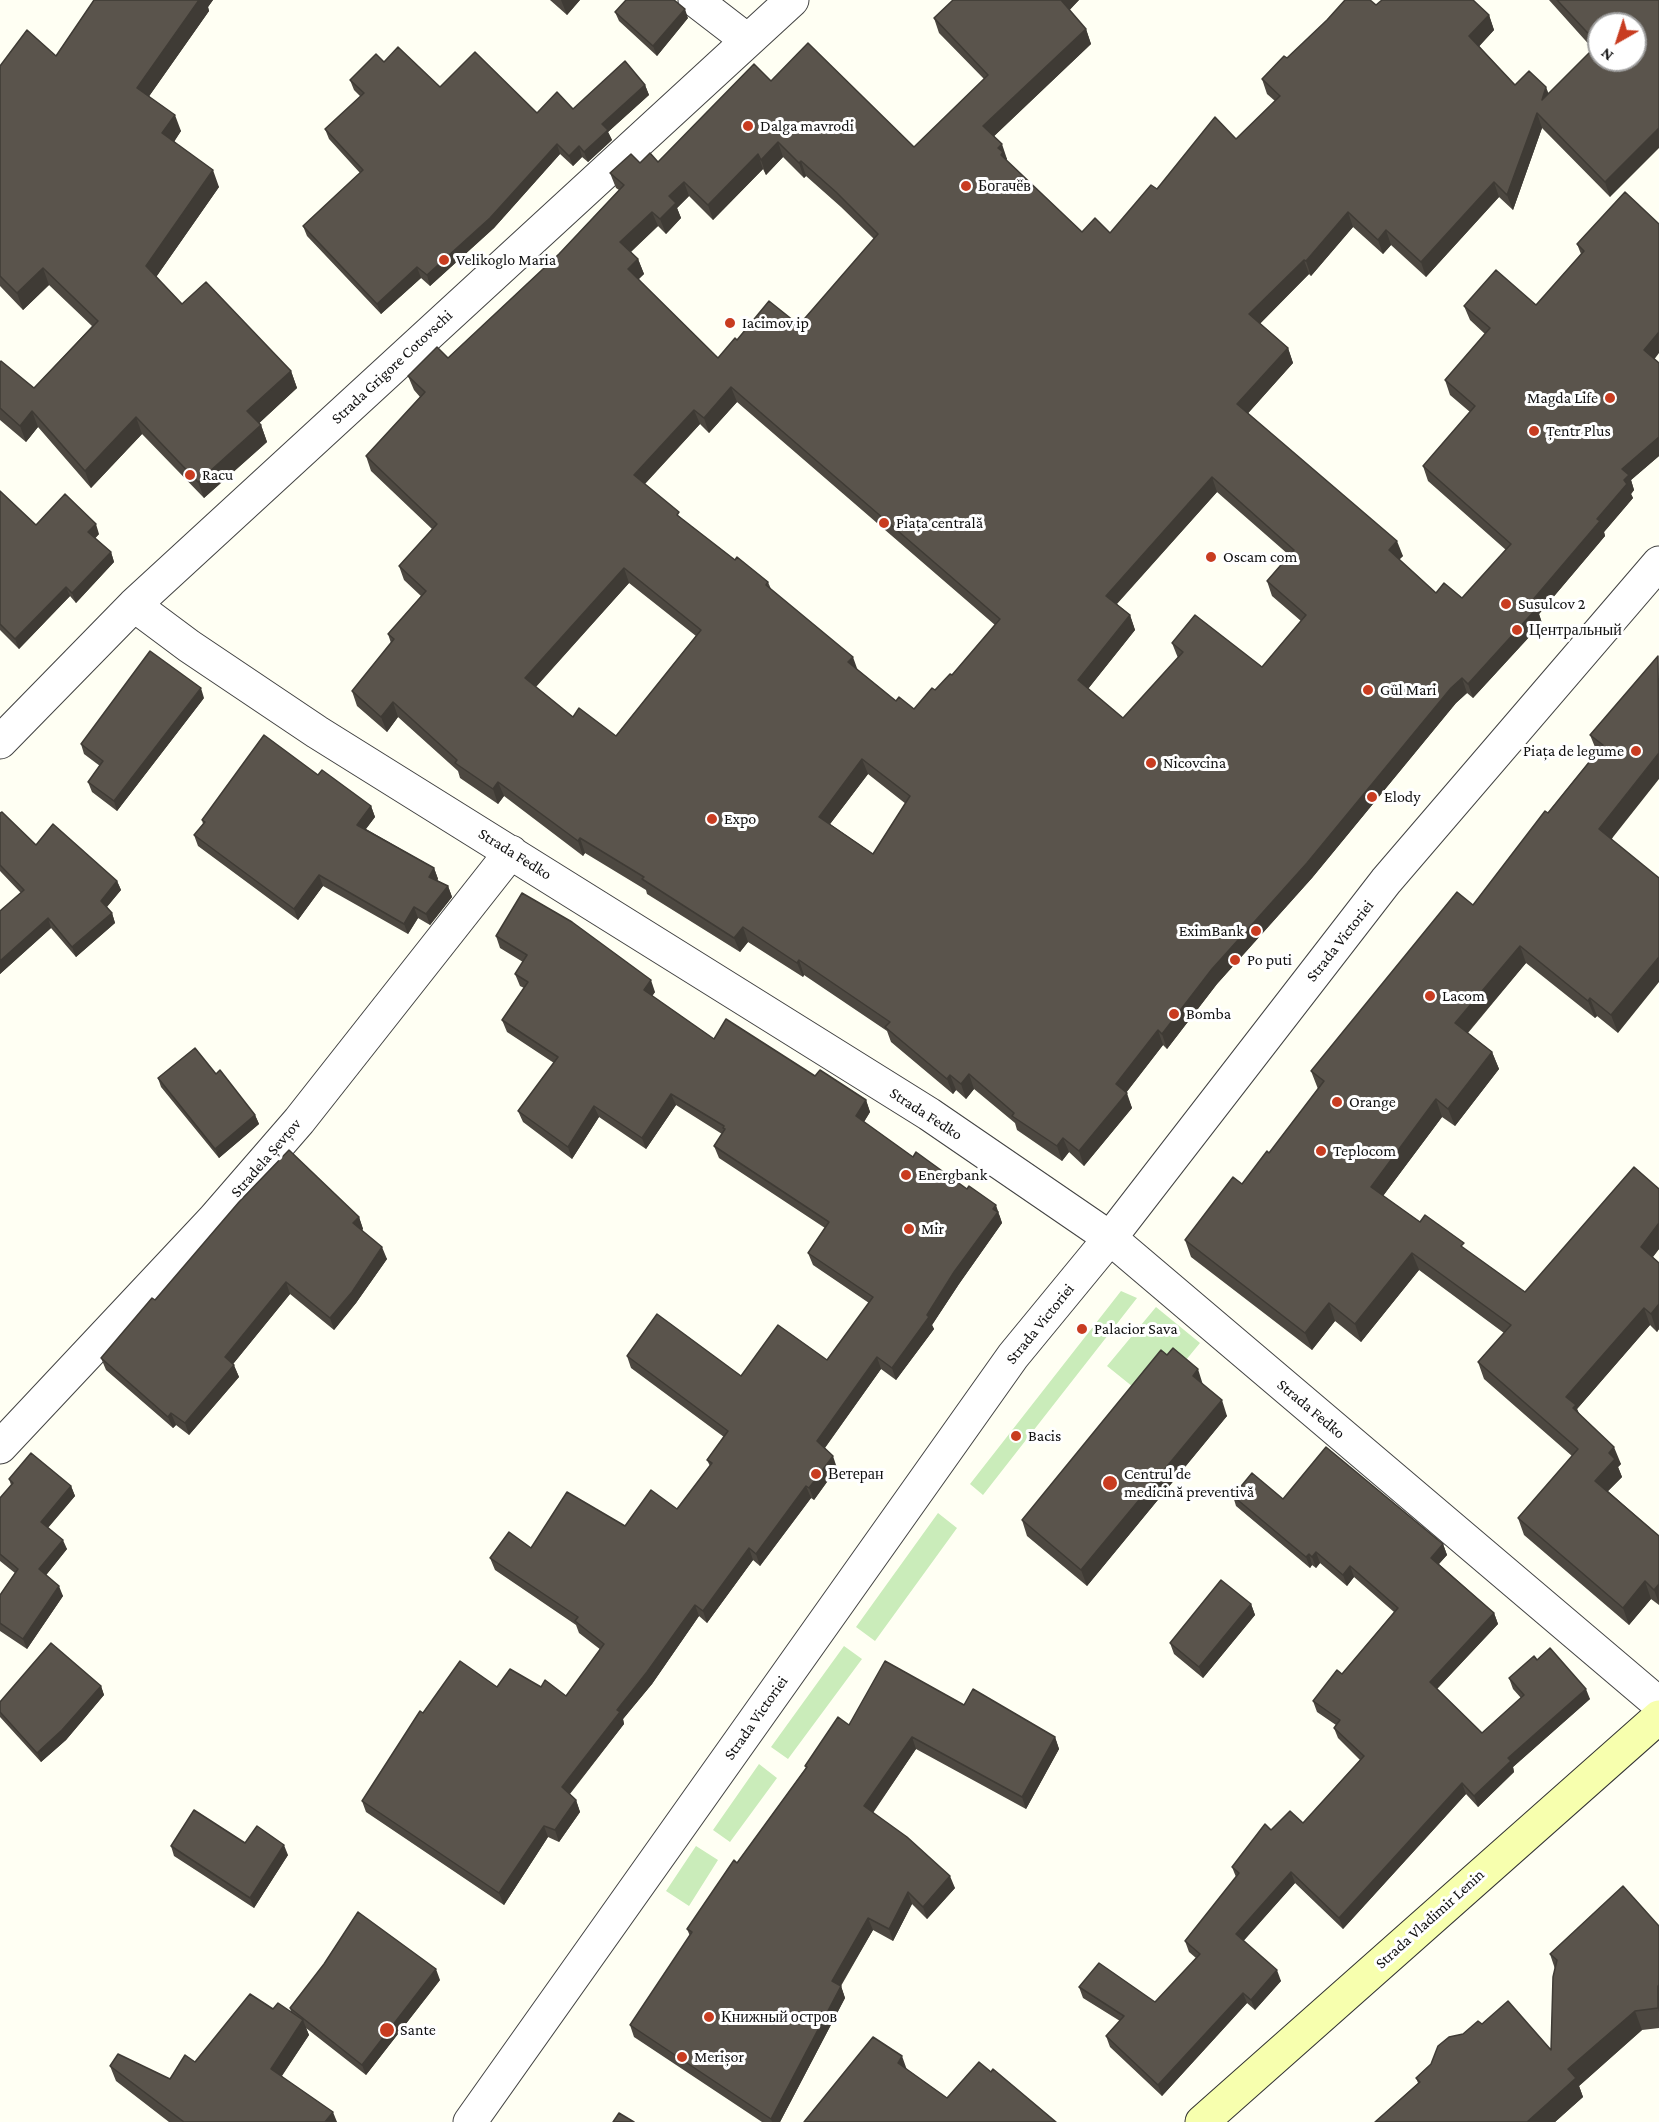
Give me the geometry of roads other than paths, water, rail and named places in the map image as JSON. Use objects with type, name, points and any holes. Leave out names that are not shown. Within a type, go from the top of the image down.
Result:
[{"type":"main road","name":"Strada Vladimir Lenin","points":[[1202,2122],[1659,1717]]},
{"type":"street","points":[[695,0],[747,40]]},
{"type":"street","name":"Strada Grigore Cotovschi","points":[[0,742],[134,605],[792,0]]},
{"type":"street","name":"Strada Victoriei","points":[[470,2122],[1013,1356],[1110,1238],[1386,881],[1659,563]]},
{"type":"street","name":"Strada Fedko","points":[[134,605],[189,646],[318,732],[929,1114],[1110,1238],[1659,1704]]},
{"type":"street","name":"Stradela Șevțov","points":[[0,1447],[214,1219],[299,1121],[511,852]]},
{"type":"place","name":"Dalga mavrodi","points":[[748,126]]},
{"type":"place","name":"Богачёв","points":[[966,186]]},
{"type":"place","name":"Velikoglo Maria","points":[[444,260]]},
{"type":"place","name":"Iacimov ip","points":[[730,323]]},
{"type":"place","name":"Magda Life","points":[[1610,398]]},
{"type":"place","name":"Țentr Plus","points":[[1534,431]]},
{"type":"place","name":"Racu","points":[[190,475]]},
{"type":"place","name":"Piața centrală","points":[[884,523]]},
{"type":"place","name":"Oscam com","points":[[1211,557]]},
{"type":"place","name":"Susulcov 2","points":[[1506,604]]},
{"type":"place","name":"Центральный","points":[[1517,630]]},
{"type":"place","name":"Gül Mari","points":[[1368,690]]},
{"type":"place","name":"Piața de legume","points":[[1636,751]]},
{"type":"place","name":"Nicovcina","points":[[1151,763]]},
{"type":"place","name":"Elody","points":[[1372,797]]},
{"type":"place","name":"Expo","points":[[712,819]]},
{"type":"place","name":"EximBank","points":[[1256,931]]},
{"type":"place","name":"Po puti","points":[[1235,960]]},
{"type":"place","name":"Lacom","points":[[1430,996]]},
{"type":"place","name":"Bomba","points":[[1174,1014]]},
{"type":"place","name":"Orange","points":[[1337,1102]]},
{"type":"place","name":"Teplocom","points":[[1321,1151]]},
{"type":"place","name":"Energbank","points":[[906,1175]]},
{"type":"place","name":"Mir","points":[[909,1229]]},
{"type":"place","name":"Palacior Sava","points":[[1082,1329]]},
{"type":"place","name":"Bacis","points":[[1016,1436]]},
{"type":"place","name":"Ветеран","points":[[816,1474]]},
{"type":"place","name":"Centrul de medicină preventivă","points":[[1110,1483]]},
{"type":"place","name":"Книжный остров","points":[[709,2017]]},
{"type":"place","name":"Sante","points":[[387,2030]]},
{"type":"place","name":"Merișor","points":[[682,2057]]}]
